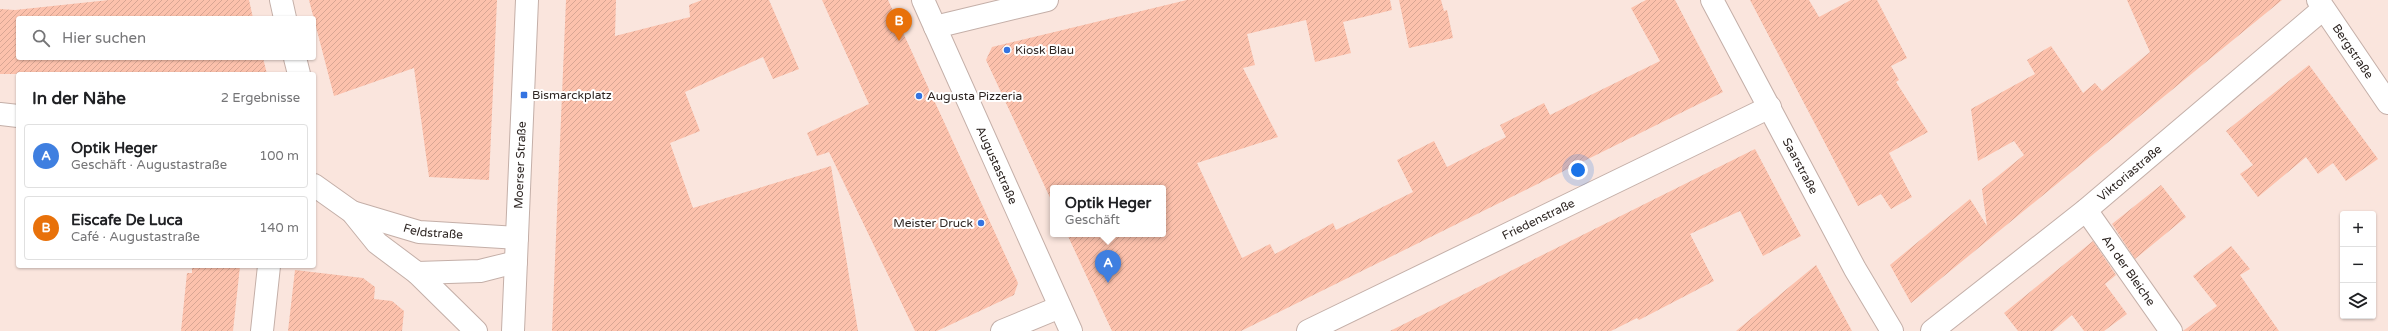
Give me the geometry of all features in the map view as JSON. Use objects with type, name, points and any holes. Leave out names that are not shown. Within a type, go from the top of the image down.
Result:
[{"type":"street","points":[[281,0],[285,16]]},
{"type":"street","name":"Moerser Straße","points":[[513,331],[527,0]]},
{"type":"street","name":"Augustastraße","points":[[923,0],[1071,331]]},
{"type":"street","points":[[935,27],[1047,0]]},
{"type":"street","name":"Saarstraße","points":[[1712,0],[1855,269],[1892,331]]},
{"type":"street","name":"Bergstraße","points":[[2321,5],[2388,103]]},
{"type":"street","name":"Viktoriastraße","points":[[1932,331],[2086,210],[2321,5]]},
{"type":"street","points":[[296,60],[298,72]]},
{"type":"street","name":"Friedenstraße","points":[[1308,331],[1770,107]]},
{"type":"street","points":[[0,114],[16,116]]},
{"type":"street","name":"Feldstraße","points":[[316,186],[352,212],[377,243],[417,273],[476,331]]},
{"type":"street","name":"An der Bleiche","points":[[2086,210],[2171,331]]},
{"type":"street","name":"Feldstraße","points":[[352,212],[419,232],[516,238]]},
{"type":"street","points":[[417,273],[480,271],[516,262]]},
{"type":"street","points":[[262,331],[269,268]]},
{"type":"street","points":[[1002,331],[1060,307]]},
{"type":"building","points":[[109,0],[249,0],[253,16],[16,16],[16,60],[264,60],[266,72],[16,72],[16,74],[0,74],[0,9],[15,10]]},
{"type":"building","points":[[309,0],[497,0],[489,180],[429,177],[414,68],[334,96],[316,27],[316,16],[313,16]]},
{"type":"building","points":[[566,0],[616,0],[615,36],[690,17],[689,5],[702,0],[769,0],[799,69],[773,79],[763,57],[685,92],[700,131],[670,143],[693,208],[831,166],[858,331],[552,331]]},
{"type":"building","points":[[822,0],[888,0],[1018,283],[1014,295],[937,331],[915,331],[829,152],[817,156],[807,133],[869,104]]},
{"type":"building","points":[[1187,0],[1390,0],[1392,10],[1343,22],[1351,53],[1315,62],[1306,20],[1247,34],[1255,65],[1243,68],[1278,137],[1197,163],[1242,258],[1270,244],[1275,254],[1333,223],[1336,230],[1413,192],[1397,160],[1434,141],[1447,167],[1506,137],[1500,125],[1544,103],[1550,115],[1660,61],[1631,8],[1646,0],[1675,0],[1723,92],[1241,331],[1112,331],[1068,237],[1166,237],[1166,185],[1050,185],[1050,198],[986,60],[992,47]]},
{"type":"building","points":[[1399,0],[1441,0],[1444,11],[1447,10],[1453,38],[1409,48]]},
{"type":"building","points":[[1750,0],[1809,0],[1819,17],[1851,0],[1877,0],[1907,58],[1891,66],[1899,80],[1896,82],[1928,132],[1889,153],[1912,197],[1891,209],[1881,194],[1858,206]]},
{"type":"building","points":[[2127,0],[2282,0],[1911,303],[1890,265],[1970,199],[1987,226],[1982,189],[2024,155],[2014,141],[1978,161],[1971,109],[2035,74],[2027,60],[2051,46],[2083,93],[2095,83],[2102,91],[2150,52]]},
{"type":"building","points":[[2309,65],[2378,159],[2346,181],[2333,163],[2318,174],[2306,157],[2258,197],[2240,174],[2253,165],[2226,131]]},
{"type":"building","points":[[1755,149],[1801,236],[1763,256],[1740,211],[1690,234],[1714,281],[1639,320],[1637,318],[1611,331],[1390,331]]},
{"type":"building","points":[[2161,185],[2186,217],[2135,259],[2112,224]]},
{"type":"building","points":[[2093,241],[2116,275],[2105,284],[2127,314],[2104,331],[2084,331],[2072,315],[2053,331],[2018,331],[2004,313]]},
{"type":"building","points":[[2231,246],[2250,269],[2240,275],[2279,331],[2183,331],[2217,306],[2193,276]]},
{"type":"building","points":[[1816,265],[1852,331],[1736,331]]},
{"type":"building","points":[[192,268],[240,268],[233,331],[181,331],[187,273],[192,273]]},
{"type":"building","points":[[295,270],[363,278],[375,287],[374,299],[392,301],[404,311],[402,331],[288,331]]},
{"type":"place","name":"Eiscafe De Luca","points":[[899,41]]},
{"type":"place","name":"Kiosk Blau","points":[[1007,50]]},
{"type":"place","name":"Bismarckplatz","points":[[524,95]]},
{"type":"place","name":"Augusta Pizzeria","points":[[919,96]]},
{"type":"place","name":"Meister Druck","points":[[981,223]]},
{"type":"place","name":"Optik Heger","points":[[1108,283]]}]
